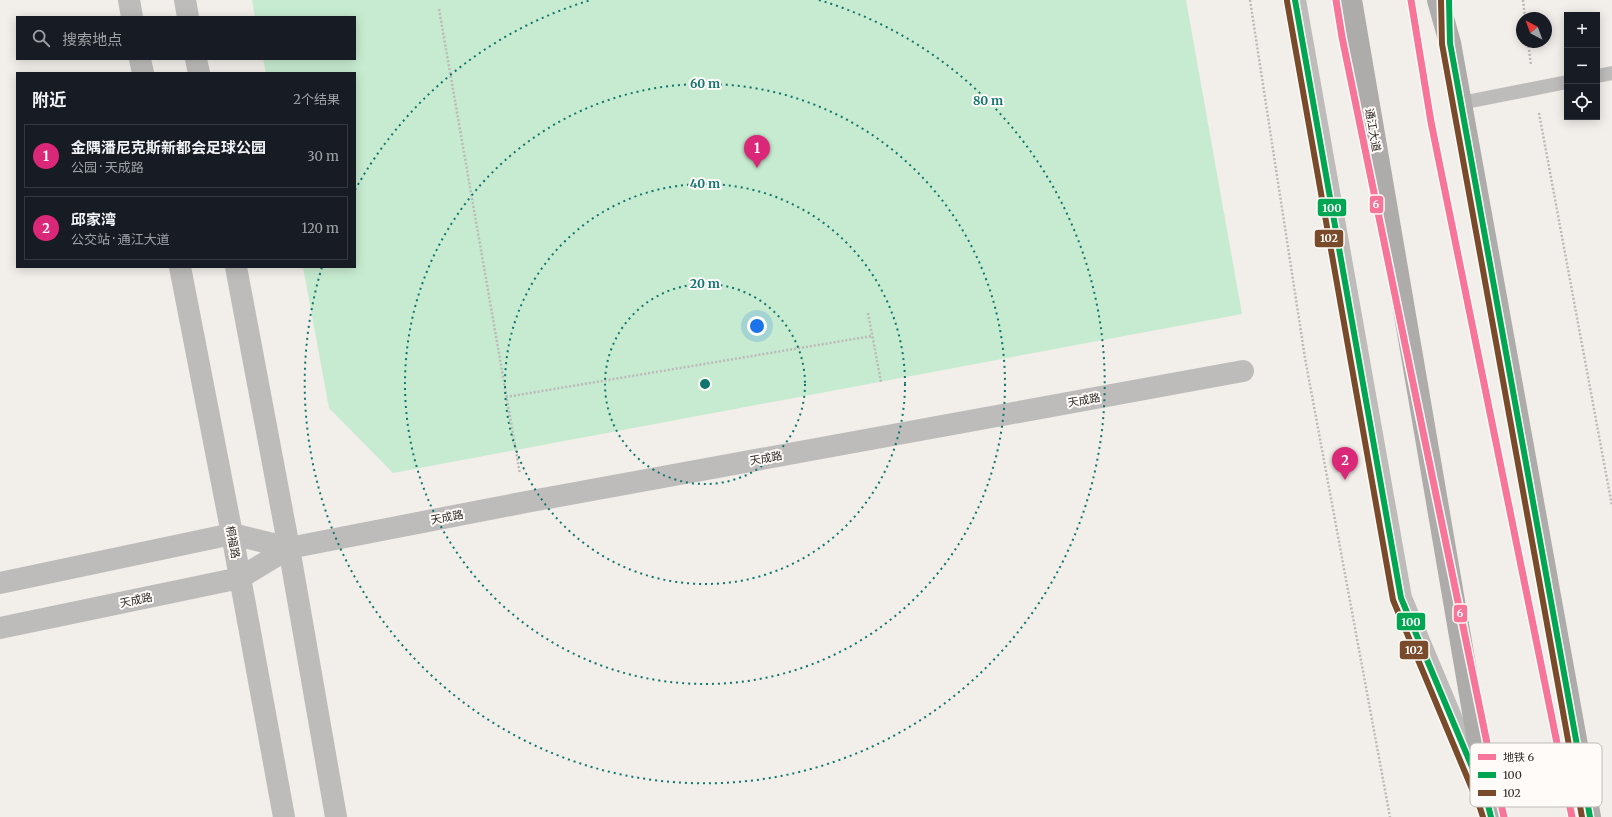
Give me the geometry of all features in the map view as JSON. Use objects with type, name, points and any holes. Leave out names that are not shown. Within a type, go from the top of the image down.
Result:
[{"type":"main road","name":"通江大道","points":[[1351,0],[1478,743]]},
{"type":"main road","points":[[1438,0],[1450,43],[1577,743]]},
{"type":"main road","points":[[1588,807],[1590,817]]},
{"type":"street","points":[[129,0],[132,16]]},
{"type":"street","points":[[185,0],[188,16]]},
{"type":"street","name":"通江大道","points":[[1296,0],[1401,598],[1470,763]]},
{"type":"street","points":[[1449,0],[1450,43]]},
{"type":"street","points":[[140,60],[143,72]]},
{"type":"street","points":[[196,60],[199,72]]},
{"type":"street","name":"桐福路","points":[[180,268],[232,534],[284,817]]},
{"type":"street","points":[[236,268],[289,548],[336,817]]},
{"type":"street","name":"天成路","points":[[0,628],[240,578],[289,548],[526,502],[1243,371]]},
{"type":"street","name":"天成路","points":[[0,583],[232,534],[289,548]]},
{"type":"lane","points":[[1600,75],[1612,73]]},
{"type":"lane","points":[[1461,103],[1564,83]]},
{"type":"path","points":[[1250,0],[1305,358],[1390,817]]},
{"type":"path","points":[[1523,0],[1524,12]]},
{"type":"path","points":[[439,10],[506,397],[526,502]]},
{"type":"path","points":[[1529,48],[1534,88],[1612,506]]},
{"type":"path","points":[[868,313],[881,382]]},
{"type":"path","points":[[506,397],[872,336]]},
{"type":"green space","points":[[252,0],[1186,0],[1242,314],[393,473],[329,408],[303,268],[356,268],[356,72],[266,72],[263,60],[356,60],[356,16],[255,16]]},
{"type":"metro line","name":"6","points":[[1336,0],[1342,37],[1487,743]]},
{"type":"metro line","name":"6","points":[[1411,0],[1431,122],[1557,743]]},
{"type":"metro line","name":"6","points":[[1502,807],[1504,817]]},
{"type":"metro line","name":"6","points":[[1570,807],[1572,817]]},
{"type":"transit line","name":"100","points":[[1295,0],[1401,598],[1470,762]]},
{"type":"transit line","name":"102","points":[[1441,0],[1442,44],[1569,743]]},
{"type":"transit line","name":"100","points":[[1449,0],[1450,43],[1577,743]]},
{"type":"transit line","name":"102","points":[[1287,1],[1393,600],[1470,784]]},
{"type":"transit line","name":"102","points":[[1480,807],[1483,817]]},
{"type":"transit line","name":"100","points":[[1488,807],[1491,817]]},
{"type":"transit line","name":"102","points":[[1580,807],[1582,817]]},
{"type":"transit line","name":"100","points":[[1588,807],[1590,817]]},
{"type":"place","name":"金隅潘尼克斯新都会足球公园","points":[[757,168]]},
{"type":"place","name":"邱家湾","points":[[1345,480]]}]
